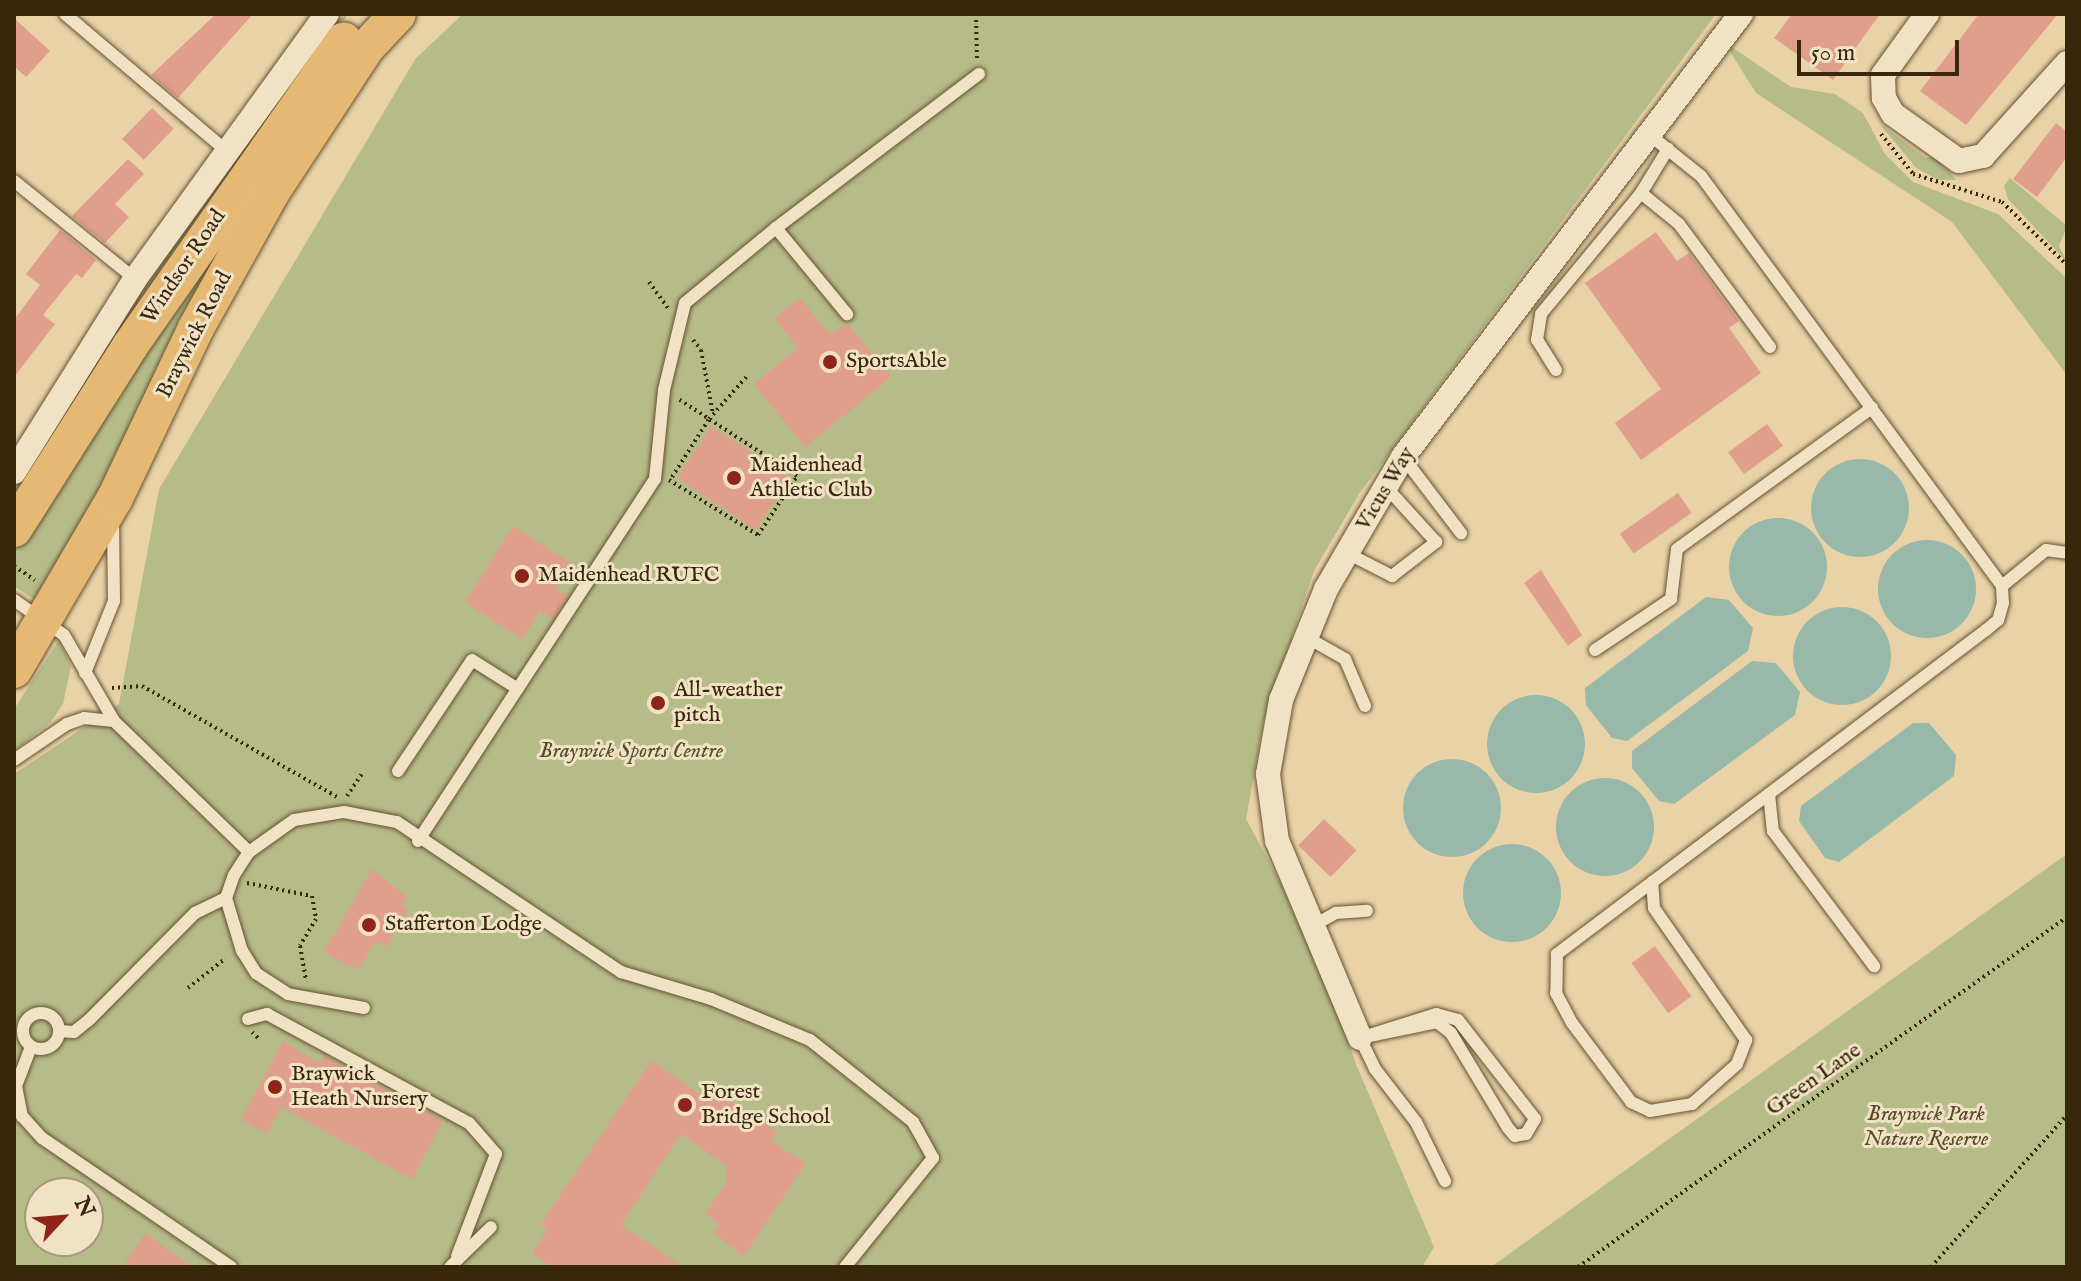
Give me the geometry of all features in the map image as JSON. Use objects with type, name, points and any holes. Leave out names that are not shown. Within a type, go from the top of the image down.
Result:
[{"type":"main road","name":"Windsor Road","points":[[14,529],[232,195],[367,14]]},
{"type":"main road","name":"Braywick Road","points":[[14,670],[47,619],[115,498],[196,328],[271,193],[367,47],[398,14]]},
{"type":"street","points":[[14,472],[135,279],[327,14]]},
{"type":"street","name":"Vicus Way","points":[[1360,1038],[1316,924],[1277,841],[1268,774],[1281,700],[1347,553],[1403,457],[1660,142],[1741,14]]},
{"type":"street","points":[[1927,14],[1883,75],[1884,98],[1893,114],[1953,158],[1976,161],[2067,63]]},
{"type":"lane","points":[[65,14],[229,153]]},
{"type":"lane","points":[[418,841],[655,479],[664,390],[685,303],[776,228],[979,74]]},
{"type":"lane","points":[[1556,370],[1537,340],[1541,314],[1641,193],[1660,142],[1701,176],[2002,586],[1998,620],[1769,794],[1652,882],[1557,954],[1556,993],[1572,1023],[1631,1102],[1650,1111],[1692,1104],[1737,1064],[1746,1040],[1654,908],[1652,882]]},
{"type":"lane","points":[[14,181],[135,279]]},
{"type":"lane","points":[[1641,193],[1679,224],[1770,347]]},
{"type":"lane","points":[[776,228],[847,314]]},
{"type":"lane","points":[[1595,650],[1671,599],[1677,549],[1872,408]]},
{"type":"lane","points":[[1403,457],[1461,533]]},
{"type":"lane","points":[[1347,553],[1392,576],[1436,542],[1386,487]]},
{"type":"lane","points":[[85,673],[114,601],[115,498]]},
{"type":"lane","points":[[2002,586],[2046,550],[2067,553]]},
{"type":"lane","points":[[14,600],[47,619],[74,649],[114,721],[249,852]]},
{"type":"lane","points":[[1308,638],[1345,659],[1365,706]]},
{"type":"lane","points":[[398,771],[472,660],[518,689]]},
{"type":"lane","points":[[14,760],[67,724],[84,718],[114,721]]},
{"type":"lane","points":[[1769,794],[1773,831],[1874,966]]},
{"type":"lane","points":[[364,1008],[309,1000],[256,973],[242,951],[226,898],[234,875],[249,852],[294,820],[325,813],[397,822],[418,841],[621,972],[724,1004],[810,1040],[913,1122],[933,1158],[845,1267]]},
{"type":"lane","points":[[59,1031],[74,1032],[195,913],[226,898]]},
{"type":"lane","points":[[1316,924],[1336,913],[1367,911]]},
{"type":"lane","points":[[248,1019],[267,1014],[469,1123],[496,1154],[454,1262]]},
{"type":"lane","points":[[1447,1015],[1468,1032],[1516,1094],[1535,1119],[1533,1128],[1515,1136],[1451,1033],[1437,1022],[1360,1038],[1447,1015]]},
{"type":"lane","points":[[31,1047],[22,1034],[31,1016],[51,1016],[59,1031]]},
{"type":"lane","points":[[31,1047],[52,1046],[59,1031]]},
{"type":"lane","points":[[1360,1038],[1375,1069],[1416,1122],[1445,1181]]},
{"type":"lane","points":[[31,1047],[16,1086],[22,1116],[42,1138],[231,1267]]},
{"type":"lane","points":[[454,1262],[491,1227]]},
{"type":"path","points":[[976,14],[979,74]]},
{"type":"path","points":[[649,282],[701,350],[711,416]]},
{"type":"path","points":[[670,480],[711,416],[747,376]]},
{"type":"path","points":[[655,479],[670,480],[758,535],[797,476],[711,416],[664,390]]},
{"type":"path","points":[[109,688],[142,686],[344,801],[363,772]]},
{"type":"path","points":[[234,875],[250,885],[312,896],[316,919],[300,946],[309,1000]]},
{"type":"path","name":"Green Lane","points":[[1578,1267],[2067,917]]},
{"type":"path","points":[[188,988],[212,964],[242,951]]},
{"type":"path","points":[[1931,1267],[2067,1115]]},
{"type":"green space","points":[[348,14],[141,304],[14,510],[14,488],[135,298],[331,23]]},
{"type":"green space","name":"Braywick Sports Centre","points":[[463,14],[1716,14],[1359,494],[1314,571],[1263,723],[1246,819],[1313,943],[1356,1064],[1434,1247],[1422,1267],[14,1267],[14,774],[119,704],[159,489],[416,58]]},
{"type":"green space","points":[[1724,42],[1791,87],[1835,94],[1863,113],[1885,154],[1913,182],[1998,214],[2067,279],[2067,375],[1952,222],[1756,93]]},
{"type":"green space","points":[[322,93],[41,604],[14,586],[14,552],[127,372]]},
{"type":"green space","points":[[1879,123],[1926,158],[1937,156],[1956,180],[1938,180],[1916,168]]},
{"type":"green space","points":[[2010,178],[2067,226],[2059,246],[2067,262],[2008,199],[2004,186]]},
{"type":"green space","points":[[59,640],[71,666],[63,704],[50,723],[14,751],[14,709]]},
{"type":"green space","name":"Braywick Park Nature Reserve","points":[[2067,854],[2067,1267],[1491,1267],[1620,1174]]},
{"type":"shaded area","points":[[1860,459],[1879,463],[1895,473],[1905,489],[1909,508],[1905,527],[1895,543],[1879,553],[1860,557],[1841,553],[1825,543],[1815,527],[1811,508],[1815,489],[1825,473],[1841,463]]},
{"type":"shaded area","points":[[1778,518],[1797,522],[1813,532],[1823,548],[1827,567],[1823,586],[1813,602],[1797,612],[1778,616],[1759,612],[1743,602],[1733,586],[1729,567],[1733,548],[1743,532],[1759,522]]},
{"type":"shaded area","points":[[1927,540],[1946,544],[1962,554],[1972,570],[1976,589],[1972,608],[1962,624],[1946,634],[1927,638],[1908,634],[1892,624],[1882,608],[1878,589],[1882,570],[1892,554],[1908,544]]},
{"type":"shaded area","points":[[1706,597],[1729,600],[1753,628],[1748,651],[1627,741],[1612,738],[1586,705],[1585,688]]},
{"type":"shaded area","points":[[1842,607],[1861,611],[1877,621],[1887,637],[1891,656],[1887,675],[1877,691],[1861,701],[1842,705],[1823,701],[1807,691],[1797,675],[1793,656],[1797,637],[1807,621],[1823,611]]},
{"type":"shaded area","points":[[1752,661],[1776,663],[1800,692],[1795,715],[1674,804],[1659,801],[1632,768],[1632,751]]},
{"type":"shaded area","points":[[1536,695],[1555,699],[1571,709],[1581,725],[1585,744],[1581,763],[1571,779],[1555,789],[1536,793],[1517,789],[1501,779],[1491,763],[1487,744],[1491,725],[1501,709],[1517,699]]},
{"type":"shaded area","points":[[1913,723],[1929,723],[1956,755],[1954,776],[1839,862],[1825,858],[1799,821],[1801,806]]},
{"type":"shaded area","points":[[1452,759],[1471,763],[1487,773],[1497,789],[1501,808],[1497,827],[1487,843],[1471,853],[1452,857],[1433,853],[1417,843],[1407,827],[1403,808],[1407,789],[1417,773],[1433,763]]},
{"type":"shaded area","points":[[1605,778],[1624,782],[1640,792],[1650,808],[1654,827],[1650,846],[1640,862],[1624,872],[1605,876],[1586,872],[1570,862],[1560,846],[1556,827],[1560,808],[1570,792],[1586,782]]},
{"type":"shaded area","points":[[1512,844],[1531,848],[1547,858],[1557,874],[1561,893],[1557,912],[1547,928],[1531,938],[1512,942],[1493,938],[1477,928],[1467,912],[1463,893],[1467,874],[1477,858],[1493,848]]},
{"type":"building","points":[[216,14],[253,14],[178,98],[151,75]]},
{"type":"building","points":[[1792,14],[1880,14],[1833,80],[1774,38]]},
{"type":"building","points":[[1979,14],[2058,14],[1966,125],[1920,91]]},
{"type":"building","points":[[14,18],[50,51],[26,77],[14,66]]},
{"type":"building","points":[[152,108],[174,129],[144,160],[122,139]]},
{"type":"building","points":[[2056,123],[2067,132],[2067,157],[2037,197],[2013,179]]},
{"type":"building","points":[[128,159],[144,174],[115,204],[129,217],[105,243],[72,216]]},
{"type":"building","points":[[60,230],[96,260],[82,278],[76,274],[43,315],[55,324],[14,377],[14,320],[40,285],[26,274]]},
{"type":"building","points":[[1656,232],[1677,261],[1689,253],[1739,321],[1729,328],[1761,373],[1641,460],[1615,423],[1661,389],[1585,283]]},
{"type":"building","name":"SportsAble","points":[[800,298],[830,334],[847,323],[891,377],[805,447],[754,384],[798,348],[774,318]]},
{"type":"building","points":[[1767,424],[1783,446],[1744,474],[1728,452]]},
{"type":"building","name":"Maidenhead Athletic Club","points":[[712,426],[790,479],[755,530],[677,477]]},
{"type":"building","points":[[1678,493],[1692,513],[1634,553],[1620,534]]},
{"type":"building","name":"Maidenhead RUFC","points":[[513,526],[571,563],[555,588],[568,596],[553,619],[540,611],[522,639],[465,602]]},
{"type":"building","points":[[1541,570],[1582,635],[1568,646],[1524,583]]},
{"type":"building","points":[[1324,819],[1356,850],[1331,877],[1298,846]]},
{"type":"building","name":"Stafferton Lodge","points":[[372,869],[407,897],[402,906],[408,909],[386,947],[375,941],[360,968],[349,966],[324,952]]},
{"type":"building","points":[[1655,946],[1691,996],[1668,1013],[1632,963]]},
{"type":"building","points":[[283,1041],[320,1064],[324,1056],[443,1121],[412,1179],[281,1107],[267,1134],[241,1120]]},
{"type":"building","points":[[652,1060],[704,1098],[712,1089],[777,1132],[771,1141],[806,1163],[744,1256],[713,1233],[719,1224],[705,1214],[726,1184],[727,1167],[681,1134],[621,1225],[684,1267],[551,1267],[532,1253],[547,1230],[541,1224]]},
{"type":"building","points":[[145,1233],[193,1267],[123,1267]]},
{"type":"place","name":"SportsAble","points":[[830,362]]},
{"type":"place","name":"Maidenhead Athletic Club","points":[[734,478]]},
{"type":"place","name":"Maidenhead RUFC","points":[[522,576]]},
{"type":"place","name":"All-weather pitch","points":[[658,703]]},
{"type":"place","name":"Stafferton Lodge","points":[[369,925]]},
{"type":"place","name":"Braywick Heath Nursery","points":[[275,1087]]},
{"type":"place","name":"Forest Bridge School","points":[[685,1105]]}]
